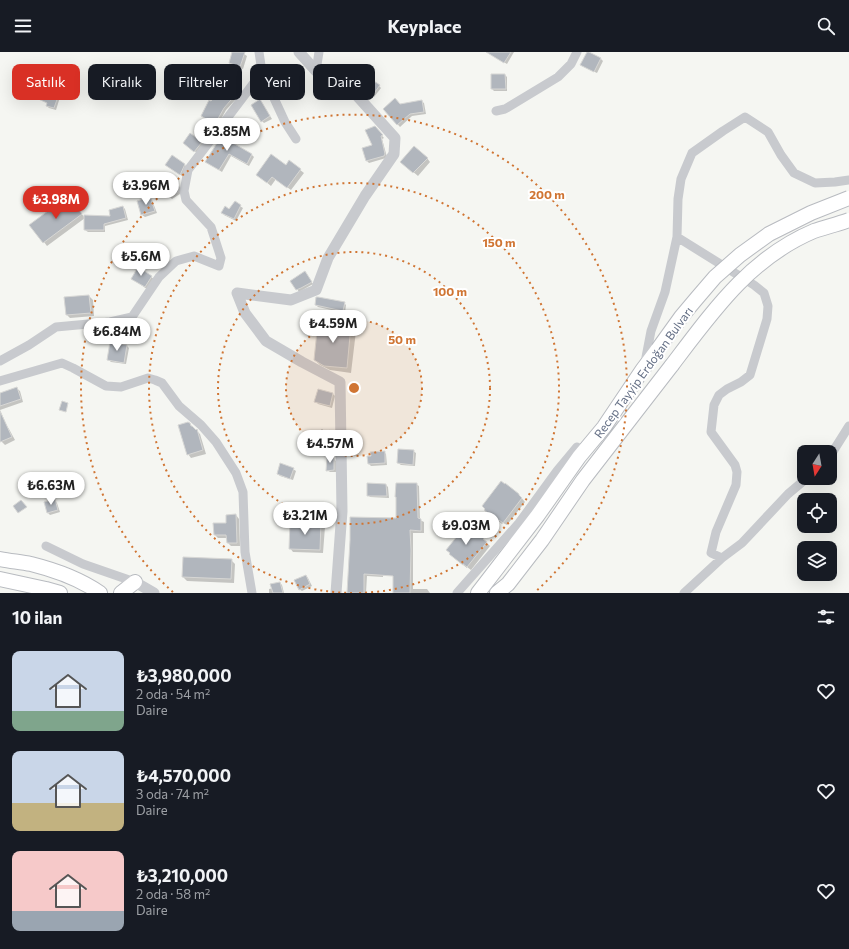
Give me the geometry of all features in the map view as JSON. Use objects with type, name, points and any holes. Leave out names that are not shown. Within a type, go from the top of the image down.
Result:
[{"type":"main road","name":"Recep Tayyip Erdoğan Bulvarı","points":[[478,593],[604,427],[643,368],[681,317],[715,277],[740,255],[769,234],[849,198]]},
{"type":"main road","name":"Recep Tayyip Erdoğan Bulvarı","points":[[497,593],[508,584],[542,540],[583,480],[703,323],[729,292],[762,262],[787,246],[809,234],[849,220]]},
{"type":"main road","points":[[0,559],[31,564],[53,571],[92,587],[100,593]]},
{"type":"main road","points":[[0,579],[60,593]]},
{"type":"main road","points":[[120,593],[134,588]]},
{"type":"street","points":[[259,52],[261,64]]},
{"type":"street","points":[[299,52],[313,68]]},
{"type":"street","points":[[317,64],[319,52]]},
{"type":"street","points":[[496,111],[505,109],[558,76],[571,64],[577,52]]},
{"type":"street","points":[[0,361],[29,345],[56,327],[110,322],[132,317],[159,277],[176,261],[194,256],[219,266],[221,258],[211,227],[186,200],[184,191],[188,170],[250,88]]},
{"type":"street","points":[[275,100],[285,122],[296,139]]},
{"type":"street","points":[[336,593],[342,511],[340,382],[266,341],[245,313],[237,293],[291,300],[316,290],[328,258],[365,196],[394,154],[395,138],[361,100]]},
{"type":"street","points":[[646,357],[651,331],[665,292],[677,237],[678,199],[681,179],[692,153],[746,117],[768,132],[781,155],[794,173],[815,183],[849,180]]},
{"type":"street","points":[[677,237],[754,285],[764,294],[768,306],[767,319],[750,375],[741,382],[719,394],[714,405],[711,432],[735,465],[737,472],[736,486],[716,532],[711,553],[722,558]]},
{"type":"street","points":[[0,381],[62,363],[106,386],[121,387],[148,378],[162,383],[179,406],[201,425],[216,442],[236,473],[243,492],[245,552],[252,593]]},
{"type":"street","points":[[837,445],[849,426]]},
{"type":"street","points":[[457,593],[519,523],[557,471],[577,447]]},
{"type":"street","points":[[684,593],[722,558],[742,543],[788,494],[799,485]]},
{"type":"street","points":[[46,546],[134,588],[154,593]]},
{"type":"building","points":[[232,52],[245,52],[241,64],[229,63]]},
{"type":"building","points":[[486,52],[511,52],[504,63]]},
{"type":"building","points":[[587,52],[601,58],[594,72],[580,65]]},
{"type":"building","points":[[491,74],[505,74],[506,89],[491,89]]},
{"type":"building","points":[[375,82],[380,85],[375,92]]},
{"type":"building","points":[[395,98],[400,104],[422,100],[424,112],[410,114],[397,125],[383,109]]},
{"type":"building","points":[[40,100],[57,100],[54,108],[46,106],[47,103]]},
{"type":"building","points":[[209,100],[231,100],[224,108],[215,124],[201,116]]},
{"type":"building","points":[[261,100],[270,116],[261,122],[251,105]]},
{"type":"building","points":[[375,126],[383,135],[381,136],[385,154],[384,156],[366,161],[362,148],[372,145],[365,130]]},
{"type":"building","points":[[226,130],[237,140],[233,143],[252,154],[247,164],[229,154],[219,170],[205,162]]},
{"type":"building","points":[[190,133],[202,142],[194,152],[183,143]]},
{"type":"building","points":[[414,146],[428,158],[413,173],[400,162]]},
{"type":"building","points":[[271,154],[286,165],[289,160],[301,169],[287,188],[272,177],[267,183],[256,175]]},
{"type":"building","points":[[172,155],[185,164],[180,175],[165,165]]},
{"type":"building","points":[[153,173],[160,183],[149,190],[143,180]]},
{"type":"building","points":[[174,178],[179,186],[178,192],[169,197],[162,185]]},
{"type":"building","points":[[68,196],[82,214],[43,243],[29,225]]},
{"type":"building","points":[[150,197],[155,211],[141,215],[137,201]]},
{"type":"building","points":[[235,201],[241,205],[234,219],[221,213],[225,206],[229,209]]},
{"type":"building","points":[[123,206],[126,218],[104,224],[104,230],[84,230],[84,215],[110,216],[109,210]]},
{"type":"building","points":[[138,267],[152,276],[145,287],[131,279]]},
{"type":"building","points":[[305,271],[312,282],[296,290],[290,281]]},
{"type":"building","points":[[89,295],[91,313],[66,315],[64,297]]},
{"type":"building","points":[[316,297],[345,302],[343,311],[315,305]]},
{"type":"building","points":[[318,321],[351,325],[347,368],[324,366],[314,360]]},
{"type":"building","points":[[110,342],[127,345],[124,363],[107,360]]},
{"type":"building","points":[[17,387],[21,399],[0,406],[0,393]]},
{"type":"building","points":[[318,389],[333,393],[330,406],[314,402]]},
{"type":"building","points":[[62,401],[68,403],[66,412],[59,410]]},
{"type":"building","points":[[0,411],[12,437],[0,442]]},
{"type":"building","points":[[188,422],[196,430],[197,429],[203,450],[187,455],[178,425]]},
{"type":"building","points":[[322,429],[326,433],[330,430],[334,434],[334,440],[323,453],[311,440]]},
{"type":"building","points":[[398,449],[414,450],[413,465],[397,463]]},
{"type":"building","points":[[385,451],[385,463],[368,464],[367,456],[371,456],[370,452]]},
{"type":"building","points":[[327,457],[334,458],[334,470],[326,471]]},
{"type":"building","points":[[280,463],[294,468],[290,479],[277,474]]},
{"type":"building","points":[[501,481],[519,494],[522,498],[503,523],[484,510],[485,509],[482,506]]},
{"type":"building","points":[[367,483],[386,484],[387,496],[367,496]]},
{"type":"building","points":[[396,483],[417,483],[418,518],[421,519],[421,531],[410,530],[410,593],[393,593],[393,576],[364,574],[364,593],[347,593],[350,517],[396,518]]},
{"type":"building","points":[[55,499],[58,510],[47,513],[44,502]]},
{"type":"building","points":[[21,500],[27,507],[18,513],[13,506]]},
{"type":"building","points":[[236,514],[237,543],[227,543],[226,535],[214,535],[213,523],[226,523],[226,515]]},
{"type":"building","points":[[290,521],[321,522],[320,550],[289,549]]},
{"type":"building","points":[[466,525],[484,538],[483,539],[487,542],[467,567],[449,554],[450,553],[446,550]]},
{"type":"building","points":[[183,557],[232,559],[231,579],[182,577]]},
{"type":"building","points":[[306,575],[310,584],[299,590],[294,580]]},
{"type":"building","points":[[280,582],[283,593],[273,593],[270,584]]}]
